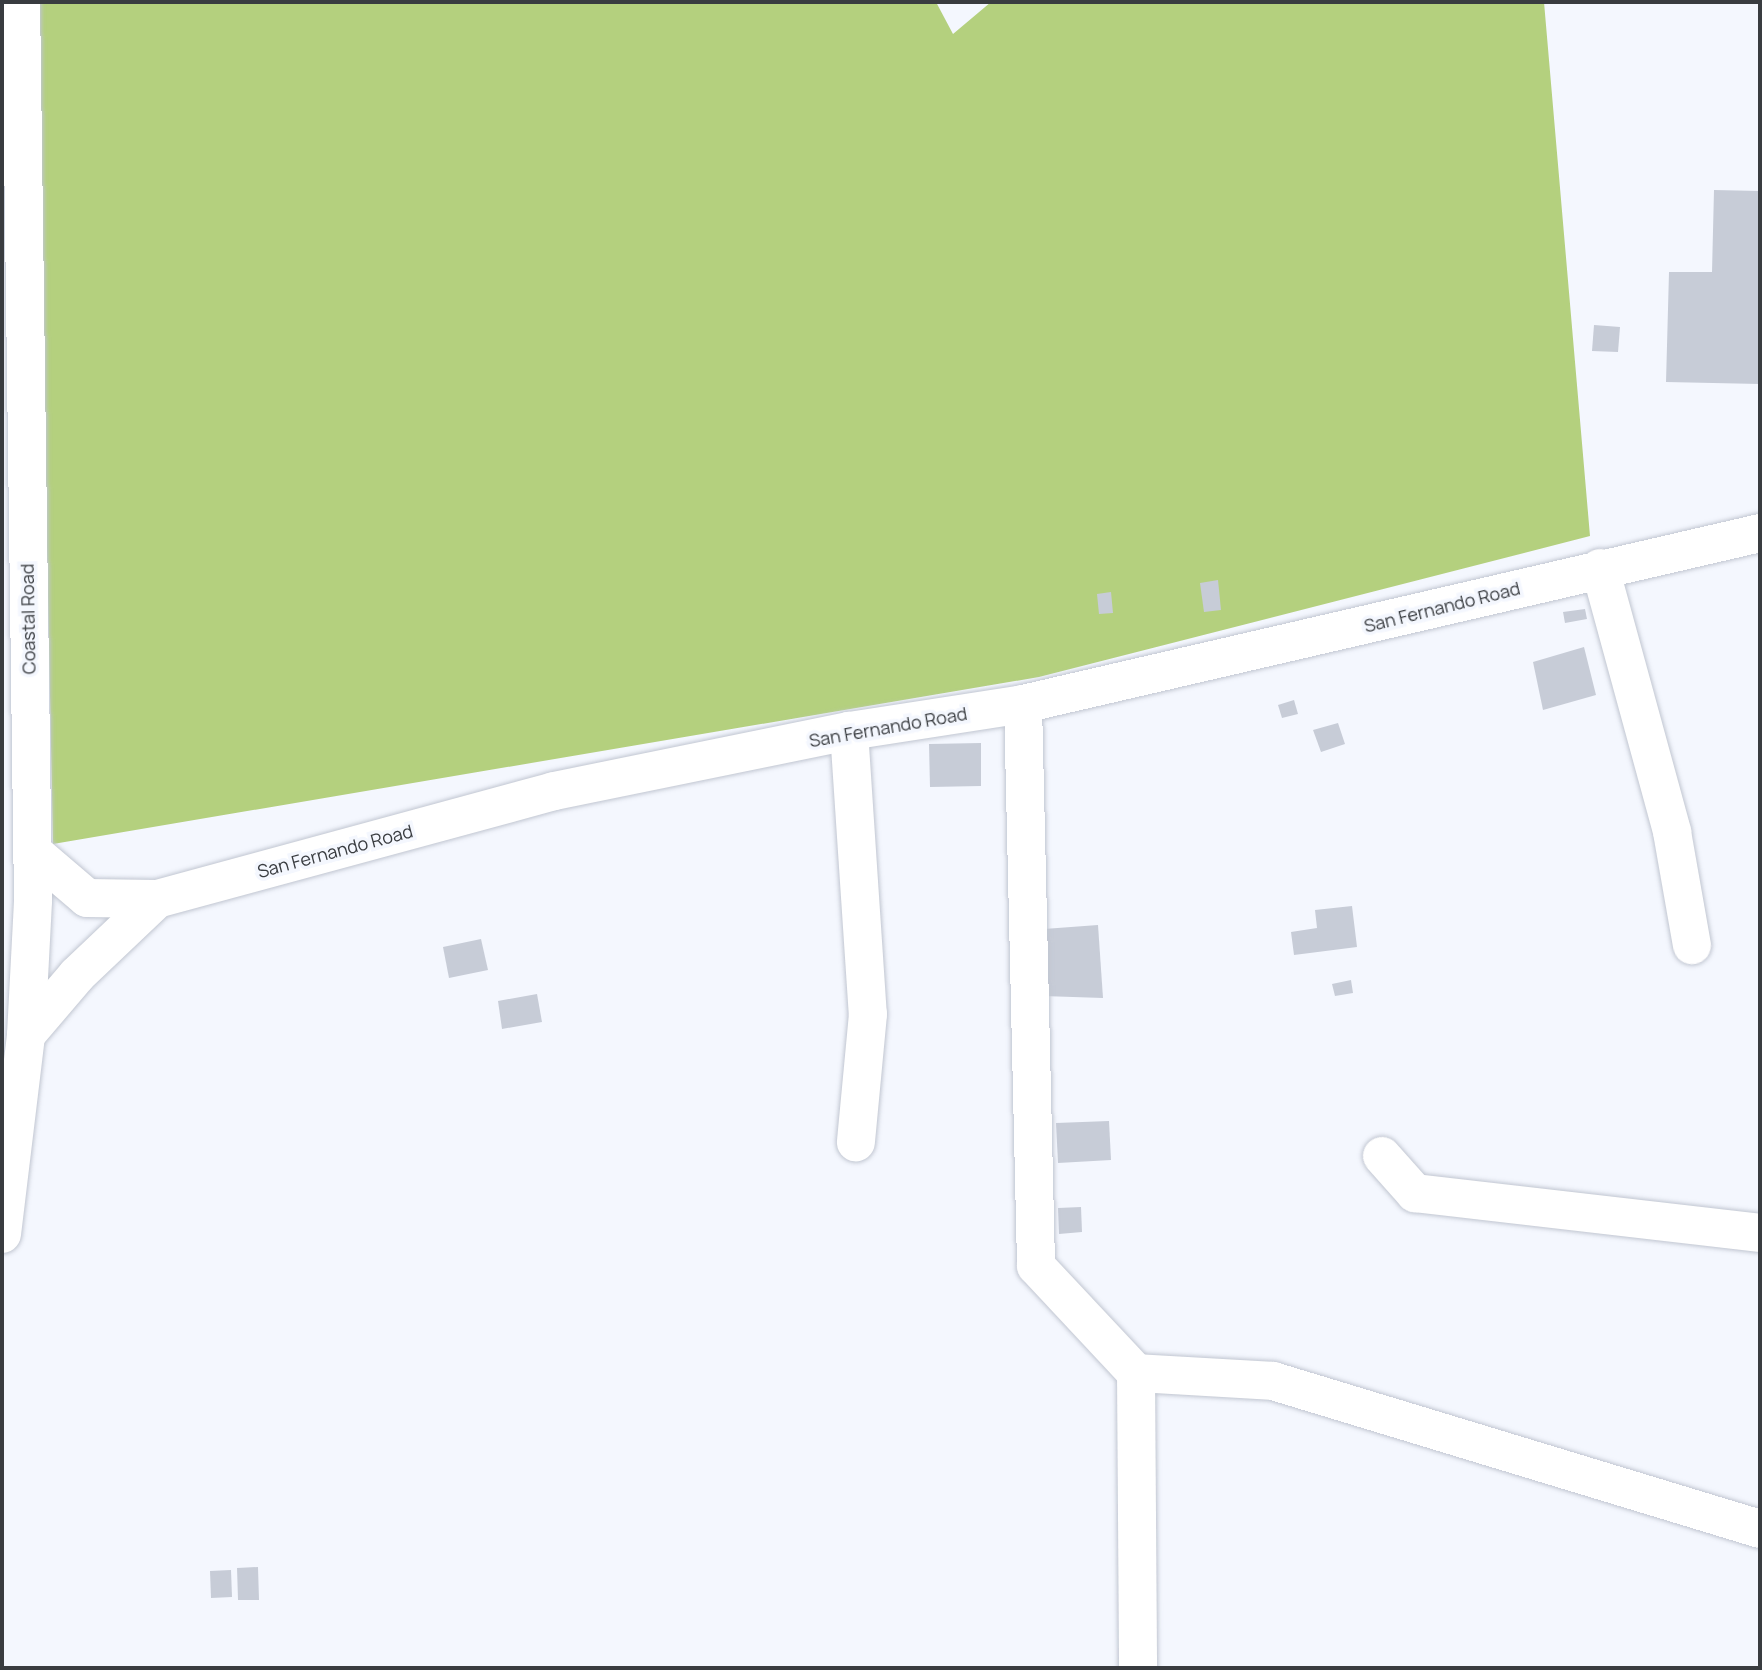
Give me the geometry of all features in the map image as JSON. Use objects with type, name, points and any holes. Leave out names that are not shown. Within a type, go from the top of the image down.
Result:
[{"type":"street","name":"Coastal Road","points":[[2,1234],[26,1035],[32,851],[21,2]]},
{"type":"street","name":"San Fernando Road","points":[[32,851],[87,898],[157,899],[554,792],[849,731],[1023,704],[1760,533]]},
{"type":"street","points":[[1600,568],[1672,832],[1692,945]]},
{"type":"street","points":[[1023,704],[1036,1266],[1136,1373],[1138,1668]]},
{"type":"street","points":[[849,731],[868,1014],[856,1142]]},
{"type":"street","points":[[26,1035],[77,975],[157,899]]},
{"type":"street","points":[[1382,1156],[1415,1192],[1760,1233]]},
{"type":"street","points":[[1136,1373],[1273,1381],[1760,1529]]},
{"type":"green space","points":[[36,2],[936,2],[953,34],[991,2],[1544,2],[1590,536],[1039,677],[53,844]]},
{"type":"building","points":[[1714,190],[1760,191],[1760,384],[1666,382],[1669,272],[1712,272]]},
{"type":"building","points":[[1594,325],[1620,327],[1618,352],[1592,351]]},
{"type":"building","points":[[1218,580],[1221,610],[1204,612],[1200,583]]},
{"type":"building","points":[[1111,592],[1113,613],[1099,614],[1097,594]]},
{"type":"building","points":[[1585,609],[1587,619],[1565,623],[1563,612]]},
{"type":"building","points":[[1584,647],[1596,695],[1543,710],[1533,662]]},
{"type":"building","points":[[1294,700],[1298,714],[1282,718],[1278,705]]},
{"type":"building","points":[[1338,723],[1345,744],[1321,752],[1313,730]]},
{"type":"building","points":[[981,743],[981,786],[930,787],[929,744]]},
{"type":"building","points":[[1352,906],[1357,947],[1294,955],[1291,932],[1317,928],[1315,910]]},
{"type":"building","points":[[1098,925],[1103,998],[1043,996],[1044,929]]},
{"type":"building","points":[[481,939],[488,970],[449,978],[443,947]]},
{"type":"building","points":[[1351,980],[1353,993],[1335,996],[1332,984]]},
{"type":"building","points":[[537,994],[542,1022],[502,1029],[498,1001]]},
{"type":"building","points":[[1109,1121],[1111,1160],[1058,1163],[1056,1123]]},
{"type":"building","points":[[1081,1207],[1082,1232],[1059,1234],[1058,1208]]},
{"type":"building","points":[[258,1567],[259,1600],[238,1600],[237,1568]]},
{"type":"building","points":[[231,1570],[232,1597],[211,1598],[210,1571]]}]
